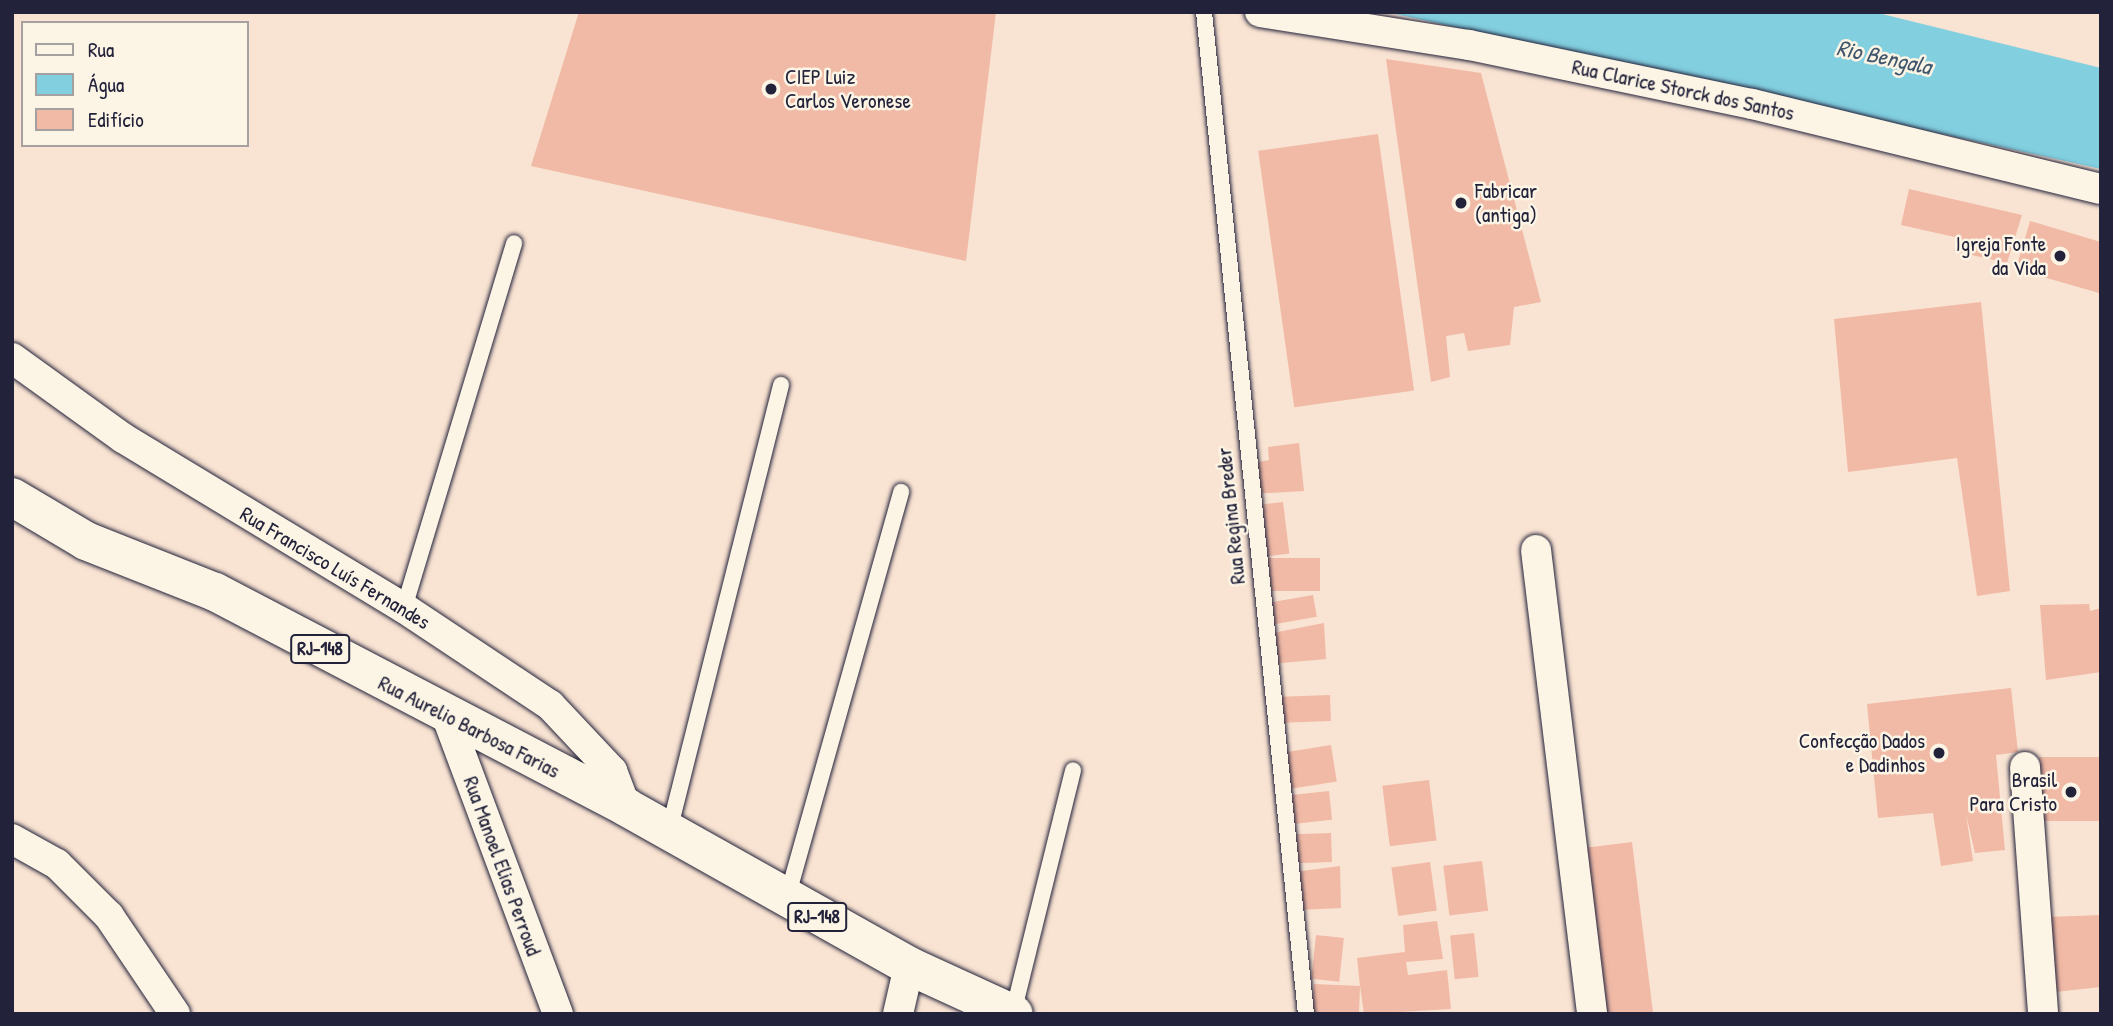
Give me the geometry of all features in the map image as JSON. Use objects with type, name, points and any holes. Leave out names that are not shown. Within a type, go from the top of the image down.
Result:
[{"type":"main road","name":"Rua Aurelio Barbosa Farias","points":[[12,497],[86,541],[215,592],[447,717],[626,807]]},
{"type":"main road","name":"RJ-148","points":[[626,807],[786,900],[909,966],[1014,1014]]},
{"type":"street","name":"Rua Clarice Storck dos Santos","points":[[1260,12],[1469,45],[1752,104],[2101,189]]},
{"type":"street","name":"Rua Francisco Luís Fernandes","points":[[12,358],[123,438],[404,608],[550,705],[612,771],[626,807]]},
{"type":"street","points":[[1536,550],[1592,1014]]},
{"type":"street","name":"Rua Manoel Elias Perroud","points":[[447,717],[558,1014]]},
{"type":"street","points":[[2025,767],[2043,1014]]},
{"type":"street","points":[[12,839],[57,864],[109,916],[175,1014]]},
{"type":"street","points":[[898,1014],[909,966]]},
{"type":"lane","name":"Rua Regina Breder","points":[[1204,12],[1306,1014]]},
{"type":"lane","points":[[404,608],[514,243]]},
{"type":"lane","points":[[668,833],[781,385]]},
{"type":"lane","points":[[786,900],[901,492]]},
{"type":"lane","points":[[1014,1014],[1073,770]]},
{"type":"water","name":"Rio Bengala","points":[[1386,12],[1874,12],[2101,68],[2101,169]]},
{"type":"building","name":"CIEP Luiz Carlos Veronese","points":[[579,12],[996,12],[966,261],[531,166]]},
{"type":"building","name":"Fabricar (antiga)","points":[[1386,59],[1481,73],[1541,302],[1514,307],[1510,345],[1468,351],[1464,333],[1446,336],[1450,377],[1431,382]]},
{"type":"building","points":[[1378,134],[1414,390],[1294,407],[1258,151]]},
{"type":"building","points":[[1909,189],[2022,215],[2007,263],[1954,251],[1959,238],[1901,225]]},
{"type":"building","name":"Igreja Fonte da Vida","points":[[2030,221],[2101,242],[2099,293],[2016,269]]},
{"type":"building","points":[[1981,302],[2010,591],[1977,596],[1957,458],[1848,472],[1834,319]]},
{"type":"building","points":[[1299,443],[1304,491],[1251,494],[1250,464],[1269,460],[1268,447]]},
{"type":"building","points":[[1283,502],[1289,554],[1261,557],[1254,506]]},
{"type":"building","points":[[1261,558],[1320,558],[1320,591],[1261,591]]},
{"type":"building","points":[[1313,595],[1317,617],[1268,625],[1264,604]]},
{"type":"building","points":[[2089,604],[2090,611],[2101,608],[2101,672],[2046,680],[2040,605]]},
{"type":"building","points":[[1324,623],[1326,659],[1271,664],[1267,634]]},
{"type":"building","name":"Confecção Dados e Dadinhos","points":[[2011,688],[2018,752],[1996,755],[2005,850],[1975,853],[1966,814],[1973,861],[1941,866],[1933,813],[1878,818],[1867,704]]},
{"type":"building","points":[[1330,695],[1331,721],[1276,723],[1275,697]]},
{"type":"building","points":[[1331,745],[1337,782],[1286,790],[1281,753]]},
{"type":"building","name":"Brasil Para Cristo","points":[[2039,757],[2101,757],[2101,821],[2039,821]]},
{"type":"building","points":[[1429,780],[1436,841],[1390,846],[1382,786]]},
{"type":"building","points":[[1329,791],[1332,820],[1290,824],[1287,795]]},
{"type":"building","points":[[1331,833],[1332,862],[1296,863],[1295,834]]},
{"type":"building","points":[[1632,842],[1653,1014],[1604,1014],[1583,848]]},
{"type":"building","points":[[1482,861],[1488,911],[1449,915],[1443,866]]},
{"type":"building","points":[[1430,862],[1437,911],[1398,916],[1391,867]]},
{"type":"building","points":[[1340,866],[1341,908],[1298,910],[1294,872]]},
{"type":"building","points":[[2101,915],[2101,987],[2055,992],[2048,917]]},
{"type":"building","points":[[1437,921],[1443,959],[1406,962],[1408,975],[1447,970],[1451,1009],[1364,1014],[1357,958],[1405,952],[1403,925]]},
{"type":"building","points":[[1474,933],[1479,977],[1455,979],[1450,936]]},
{"type":"building","points":[[1316,935],[1344,938],[1339,982],[1311,979]]},
{"type":"building","points":[[1314,984],[1360,986],[1359,1014],[1311,1014]]},
{"type":"place","name":"CIEP Luiz Carlos Veronese","points":[[771,89]]},
{"type":"place","name":"Fabricar (antiga)","points":[[1461,203]]},
{"type":"place","name":"Igreja Fonte da Vida","points":[[2060,256]]},
{"type":"place","name":"Confecção Dados e Dadinhos","points":[[1939,753]]},
{"type":"place","name":"Brasil Para Cristo","points":[[2071,792]]}]
